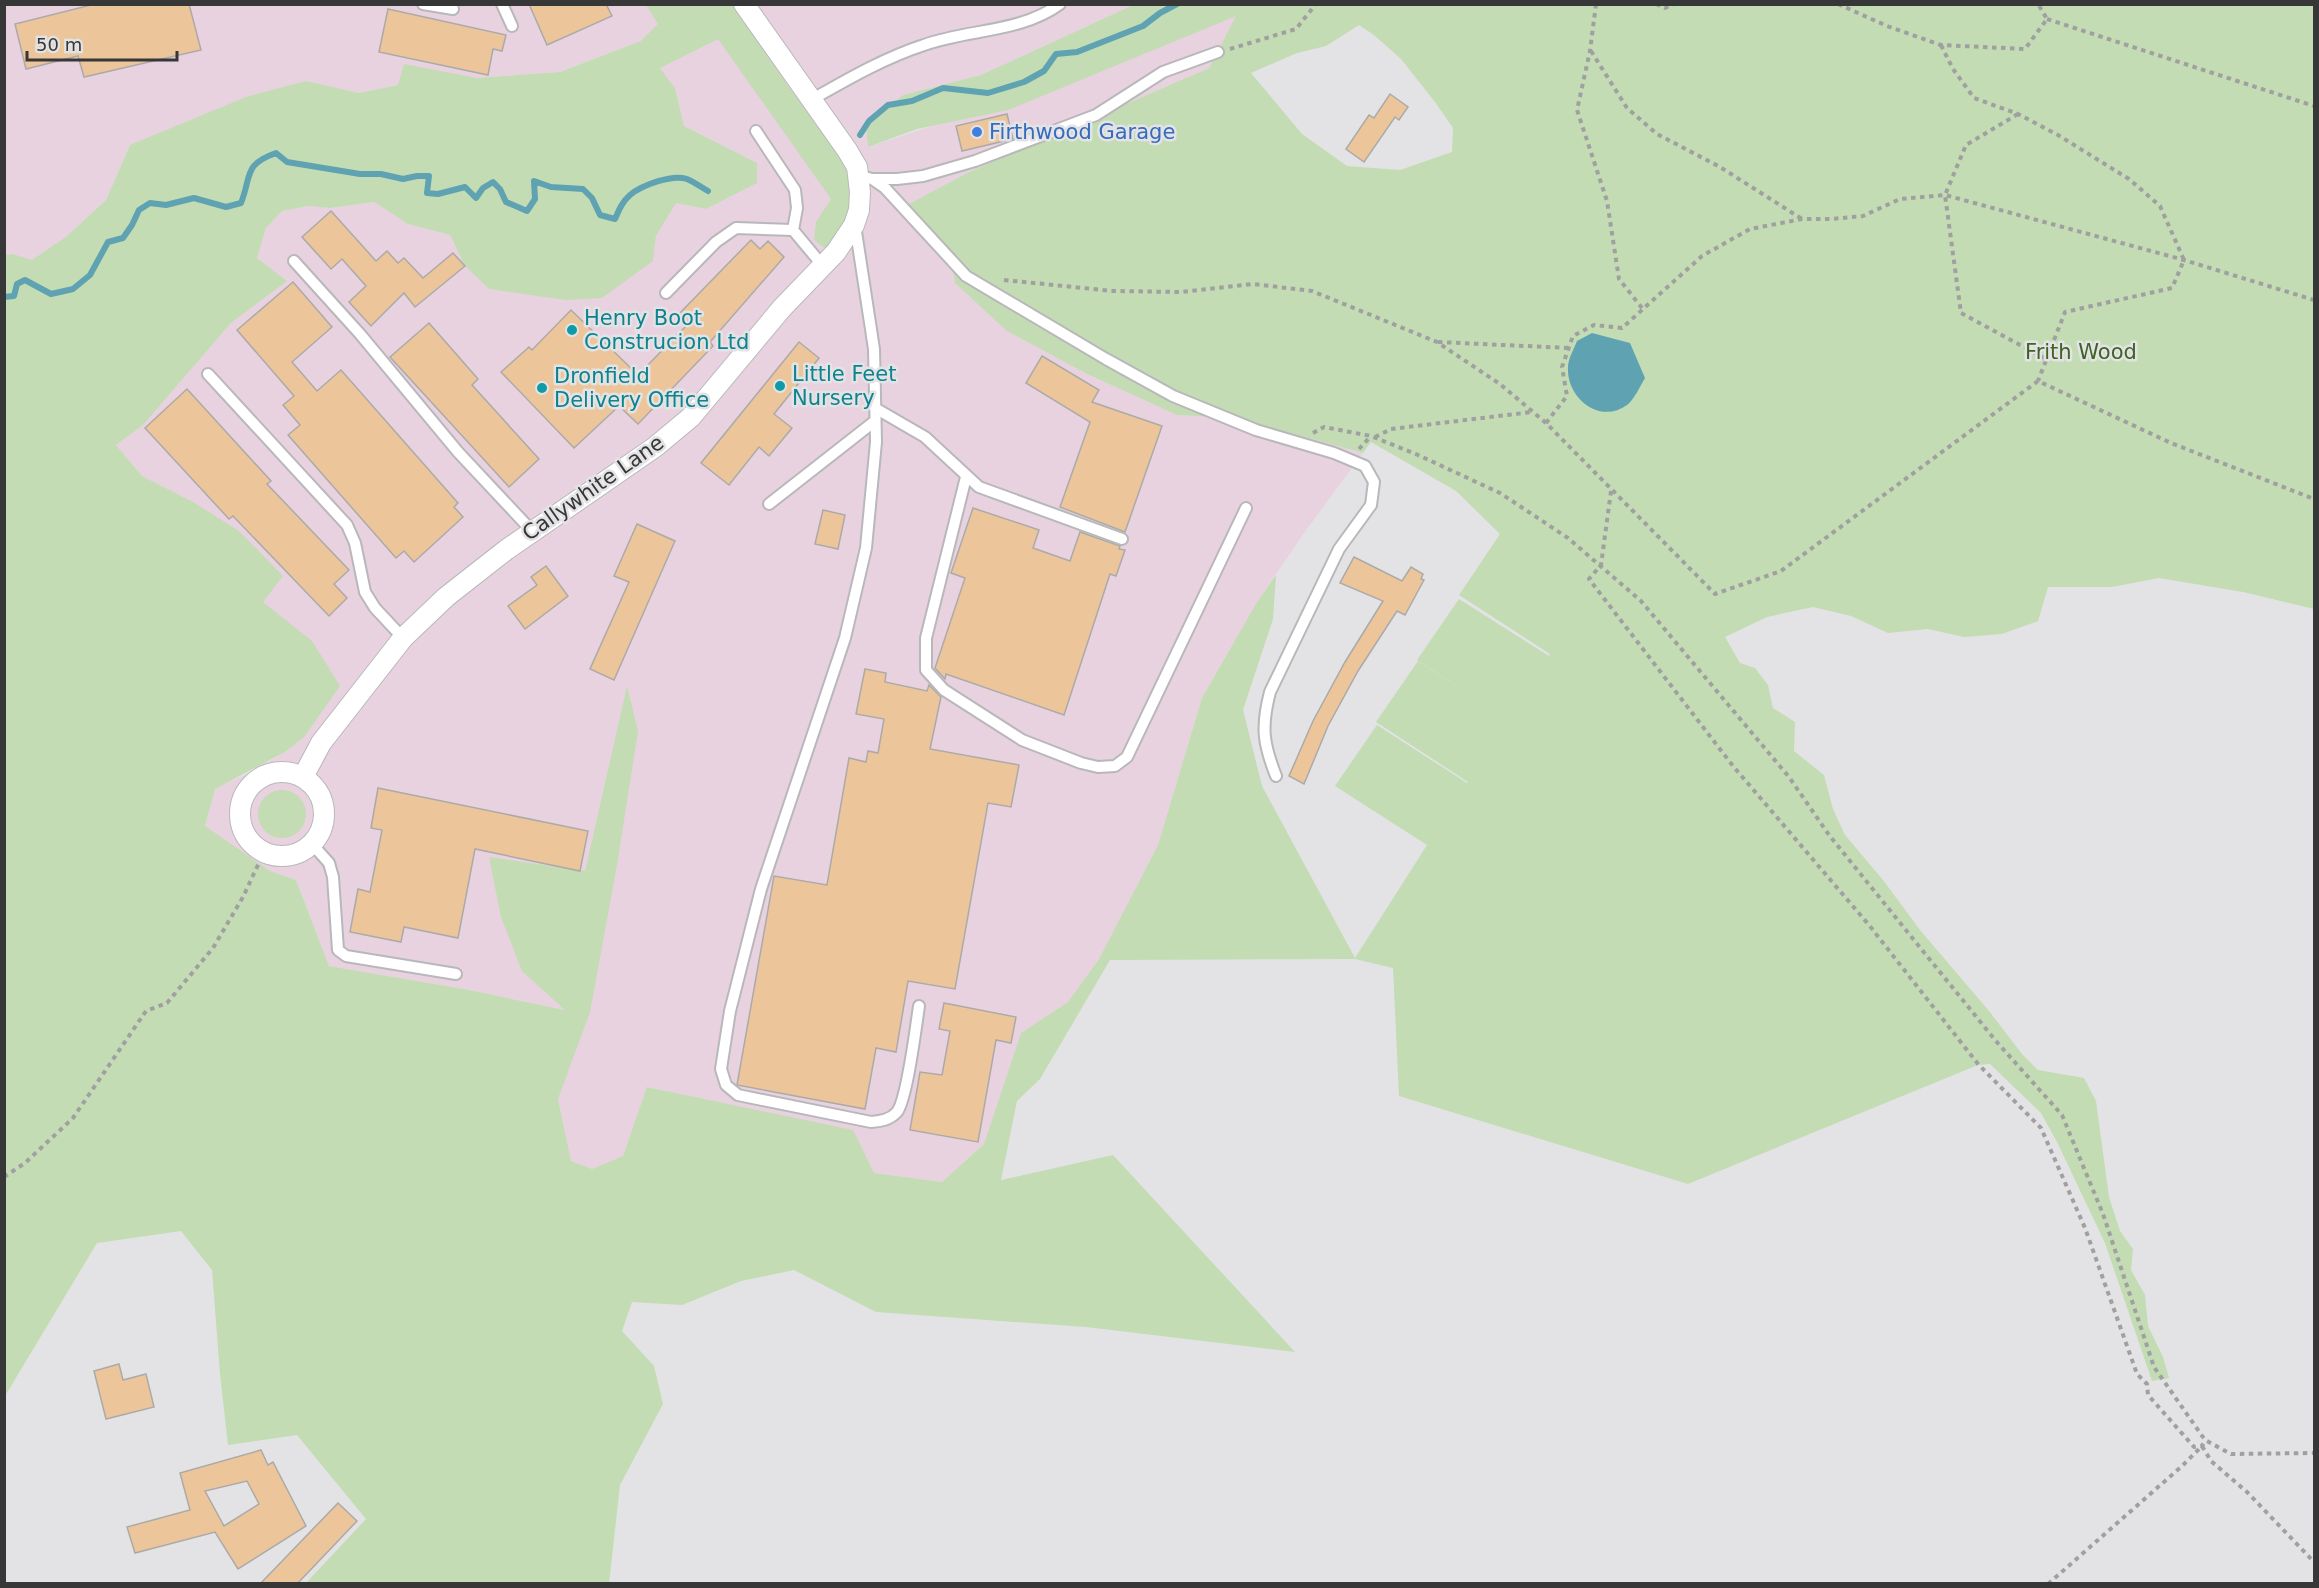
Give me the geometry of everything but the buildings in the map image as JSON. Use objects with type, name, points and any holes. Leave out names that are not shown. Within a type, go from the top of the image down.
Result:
[{"type":"street","name":"Callywhite Lane","points":[[303,777],[321,743],[404,638],[446,597],[532,531],[655,447],[691,417],[716,390],[782,308],[836,252],[854,225],[865,177],[744,4]]},
{"type":"street","points":[[279,772],[303,777],[316,789],[323,801],[325,814],[323,828],[312,844],[294,855],[281,857],[255,847],[245,836],[240,823],[240,808],[244,795],[253,783],[265,775],[279,772]]},
{"type":"lane","points":[[423,4],[453,9]]},
{"type":"lane","points":[[502,4],[512,26]]},
{"type":"lane","points":[[811,99],[865,69],[923,45],[1017,24],[1051,11],[1060,4]]},
{"type":"lane","points":[[865,177],[897,179],[923,176],[975,161],[1096,115],[1163,72],[1218,52]]},
{"type":"lane","points":[[756,131],[795,190],[797,208],[793,230]]},
{"type":"lane","points":[[865,177],[885,189],[966,276],[1106,359],[1173,396],[1256,430],[1334,453],[1365,466],[1374,482],[1371,504],[1339,549],[1270,692],[1264,717],[1266,749],[1276,776]]},
{"type":"lane","points":[[854,225],[874,349],[876,442],[866,548],[845,638],[761,890],[730,1011],[721,1069],[726,1085],[738,1095],[872,1122],[887,1120],[898,1111],[906,1085],[920,1006]]},
{"type":"lane","points":[[666,293],[716,242],[736,228],[793,230],[823,266]]},
{"type":"lane","points":[[294,261],[360,334],[458,452],[532,531]]},
{"type":"lane","points":[[208,374],[348,525],[355,543],[365,592],[375,608],[404,638]]},
{"type":"lane","points":[[875,408],[925,437],[979,488],[1122,539]]},
{"type":"lane","points":[[770,504],[875,421]]},
{"type":"lane","points":[[966,477],[926,638],[926,670],[944,690],[1022,740],[1081,763],[1098,767],[1115,766],[1127,757],[1246,508]]},
{"type":"lane","points":[[312,844],[329,863],[333,877],[338,950],[346,956],[456,974]]},
{"type":"path","points":[[1218,52],[1296,29],[1316,4]]},
{"type":"path","points":[[1596,4],[1590,51],[1577,110],[1607,201],[1619,279],[1642,308]]},
{"type":"path","points":[[1656,4],[1665,8],[1674,4]]},
{"type":"path","points":[[1838,4],[1887,26],[1941,45],[2025,49],[2047,19]]},
{"type":"path","points":[[2038,4],[2047,19],[2314,106]]},
{"type":"path","points":[[1000,279],[1113,291],[1181,292],[1253,284],[1312,291],[1437,342],[1500,384],[1546,423],[1715,594],[1780,571],[2038,381],[2065,312],[2172,288],[2184,260],[2160,206],[2129,179],[2058,135],[2018,114],[1974,98],[1953,69],[1941,45]]},
{"type":"path","points":[[1590,51],[1627,108],[1657,134],[1720,167],[1802,219]]},
{"type":"path","points":[[2018,114],[1966,145],[1945,195],[1961,313],[2046,359]]},
{"type":"path","points":[[1546,423],[1567,396],[1562,367],[1573,336],[1594,325],[1622,328],[1702,256],[1750,229],[1802,219],[1863,216],[1900,199],[1945,195],[2184,260],[2314,300]]},
{"type":"path","points":[[1437,342],[1569,348]]},
{"type":"path","points":[[2038,381],[2171,443],[2314,499]]},
{"type":"path","points":[[1374,438],[1391,429],[1533,412]]},
{"type":"path","points":[[1297,442],[1324,427],[1374,438],[1418,455],[1500,493],[1568,538],[1641,602],[1790,777],[1836,844],[1995,1040],[2062,1115],[2103,1214],[2154,1367],[2205,1440],[2231,1454],[2314,1453]]},
{"type":"path","points":[[1611,491],[1601,565],[1589,579],[1733,766],[1869,925],[1978,1065],[2041,1128],[2085,1228],[2137,1374],[2147,1384],[2148,1395],[2194,1447],[2202,1446]]},
{"type":"path","points":[[4,1177],[25,1163],[73,1118],[146,1011],[168,1003],[213,948],[243,897],[264,852]]},
{"type":"path","points":[[2048,1584],[2182,1466],[2205,1440]]},
{"type":"path","points":[[2202,1446],[2211,1461],[2247,1492],[2314,1562]]},
{"type":"shaded area","points":[[4,5],[1133,5],[981,75],[903,95],[866,127],[868,147],[1103,70],[1237,15],[1209,68],[969,172],[909,204],[951,253],[1007,331],[1085,373],[1177,415],[1236,418],[1363,453],[1257,602],[1202,698],[1158,845],[1099,959],[1068,1002],[1021,1033],[984,1144],[942,1182],[874,1173],[726,1104],[648,1087],[623,1156],[592,1169],[571,1161],[558,1099],[573,1056],[617,865],[627,687],[585,871],[489,858],[566,1010],[464,989],[329,966],[296,880],[260,868],[205,827],[215,788],[247,774],[285,752],[304,737],[312,641],[262,602],[283,576],[193,502],[142,476],[116,445],[143,425],[231,323],[287,281],[257,258],[266,228],[282,211],[308,206],[330,208],[374,202],[408,224],[450,235],[465,266],[489,289],[513,291],[653,261],[656,236],[676,203],[706,209],[757,183],[757,163],[684,126],[675,88],[641,41],[560,72],[477,78],[405,65],[398,85],[359,93],[306,81],[130,145],[106,200],[67,236],[32,260],[13,254],[5,255]]},
{"type":"green space","name":"Frith Wood","points":[[646,5],[732,5],[841,158],[851,184],[853,217],[827,250],[814,240],[816,222],[831,199],[718,39],[660,68],[675,88],[684,126],[757,163],[757,183],[706,209],[676,203],[656,236],[653,261],[602,298],[566,300],[489,289],[465,266],[450,235],[408,224],[374,202],[330,208],[308,206],[282,211],[266,228],[257,258],[287,281],[231,323],[143,425],[116,445],[142,476],[193,502],[239,531],[283,576],[263,602],[312,641],[340,686],[304,737],[285,752],[215,789],[205,826],[270,871],[296,880],[329,966],[464,989],[565,1010],[522,971],[501,917],[489,857],[585,871],[627,686],[638,731],[617,865],[590,1012],[558,1099],[571,1161],[592,1169],[623,1156],[647,1087],[853,1130],[874,1173],[942,1182],[984,1144],[1021,1033],[1068,1002],[1099,959],[1158,845],[1202,698],[1257,602],[1276,575],[1273,619],[1243,710],[1262,786],[1355,958],[1427,845],[1335,786],[1377,725],[1468,782],[1376,722],[1418,661],[1508,719],[1417,660],[1459,599],[1549,656],[1550,654],[1459,595],[1500,534],[1456,491],[1371,442],[1363,453],[1236,418],[1177,415],[1085,373],[1007,331],[955,283],[951,253],[909,204],[969,172],[1209,68],[1236,16],[1008,110],[917,129],[868,147],[866,127],[903,95],[981,75],[1133,5],[2314,5],[2314,609],[2243,592],[2159,578],[2112,587],[2048,587],[2038,621],[2002,634],[1964,637],[1928,629],[1888,633],[1851,616],[1813,607],[1767,617],[1725,637],[1740,663],[1755,668],[1768,685],[1773,708],[1795,722],[1794,751],[1824,775],[1833,809],[1845,835],[1883,880],[1920,930],[1989,1011],[2022,1054],[2038,1070],[2084,1078],[2096,1101],[2109,1197],[2120,1231],[2133,1249],[2131,1270],[2145,1295],[2148,1326],[2163,1357],[2169,1378],[2152,1381],[2105,1243],[2041,1113],[1990,1064],[1978,1065],[1688,1184],[1399,1096],[1393,968],[1355,959],[1110,960],[1040,1079],[1017,1101],[1001,1180],[1113,1155],[1295,1352],[1086,1327],[876,1312],[794,1270],[741,1281],[682,1305],[632,1302],[622,1331],[654,1366],[663,1404],[620,1485],[609,1584],[306,1583],[366,1519],[297,1435],[228,1445],[212,1270],[181,1231],[97,1243],[5,1396],[5,255],[13,254],[32,260],[67,236],[106,200],[130,145],[246,97],[306,81],[359,93],[398,85],[404,64],[477,78],[560,72],[641,41],[658,24]],"holes":[[[1359,25],[1401,59],[1453,128],[1452,152],[1400,170],[1347,166],[1302,134],[1251,73],[1297,53],[1326,46]]]},
{"type":"green space","points":[[277,790],[287,790],[299,797],[306,809],[306,819],[299,831],[287,838],[277,838],[262,827],[258,819],[258,809],[269,794]]},
{"type":"water","points":[[1592,333],[1630,343],[1645,378],[1630,403],[1617,410],[1606,412],[1587,405],[1573,389],[1569,378],[1568,364],[1577,341]]},
{"type":"waterway","points":[[860,135],[869,121],[888,105],[912,101],[943,88],[988,93],[1024,82],[1044,71],[1056,54],[1077,52],[1143,26],[1177,4]]},
{"type":"waterway","points":[[4,297],[14,296],[17,284],[25,280],[51,294],[73,289],[90,275],[108,242],[123,238],[139,210],[150,203],[166,205],[194,198],[226,207],[241,203],[253,167],[265,157],[276,153],[287,162],[360,174],[381,174],[403,179],[429,176],[427,193],[438,194],[465,187],[476,198],[483,188],[493,182],[500,189],[506,202],[527,211],[535,199],[534,181],[551,187],[583,189],[592,198],[600,215],[615,219],[630,195],[657,181],[673,178],[687,179],[708,191]]},
{"type":"place","name":"Firthwood Garage","points":[[977,132]]},
{"type":"place","name":"Henry Boot Construcion Ltd","points":[[572,330]]},
{"type":"place","name":"Little Feet Nursery","points":[[780,386]]},
{"type":"place","name":"Dronfield Delivery Office","points":[[542,388]]}]
